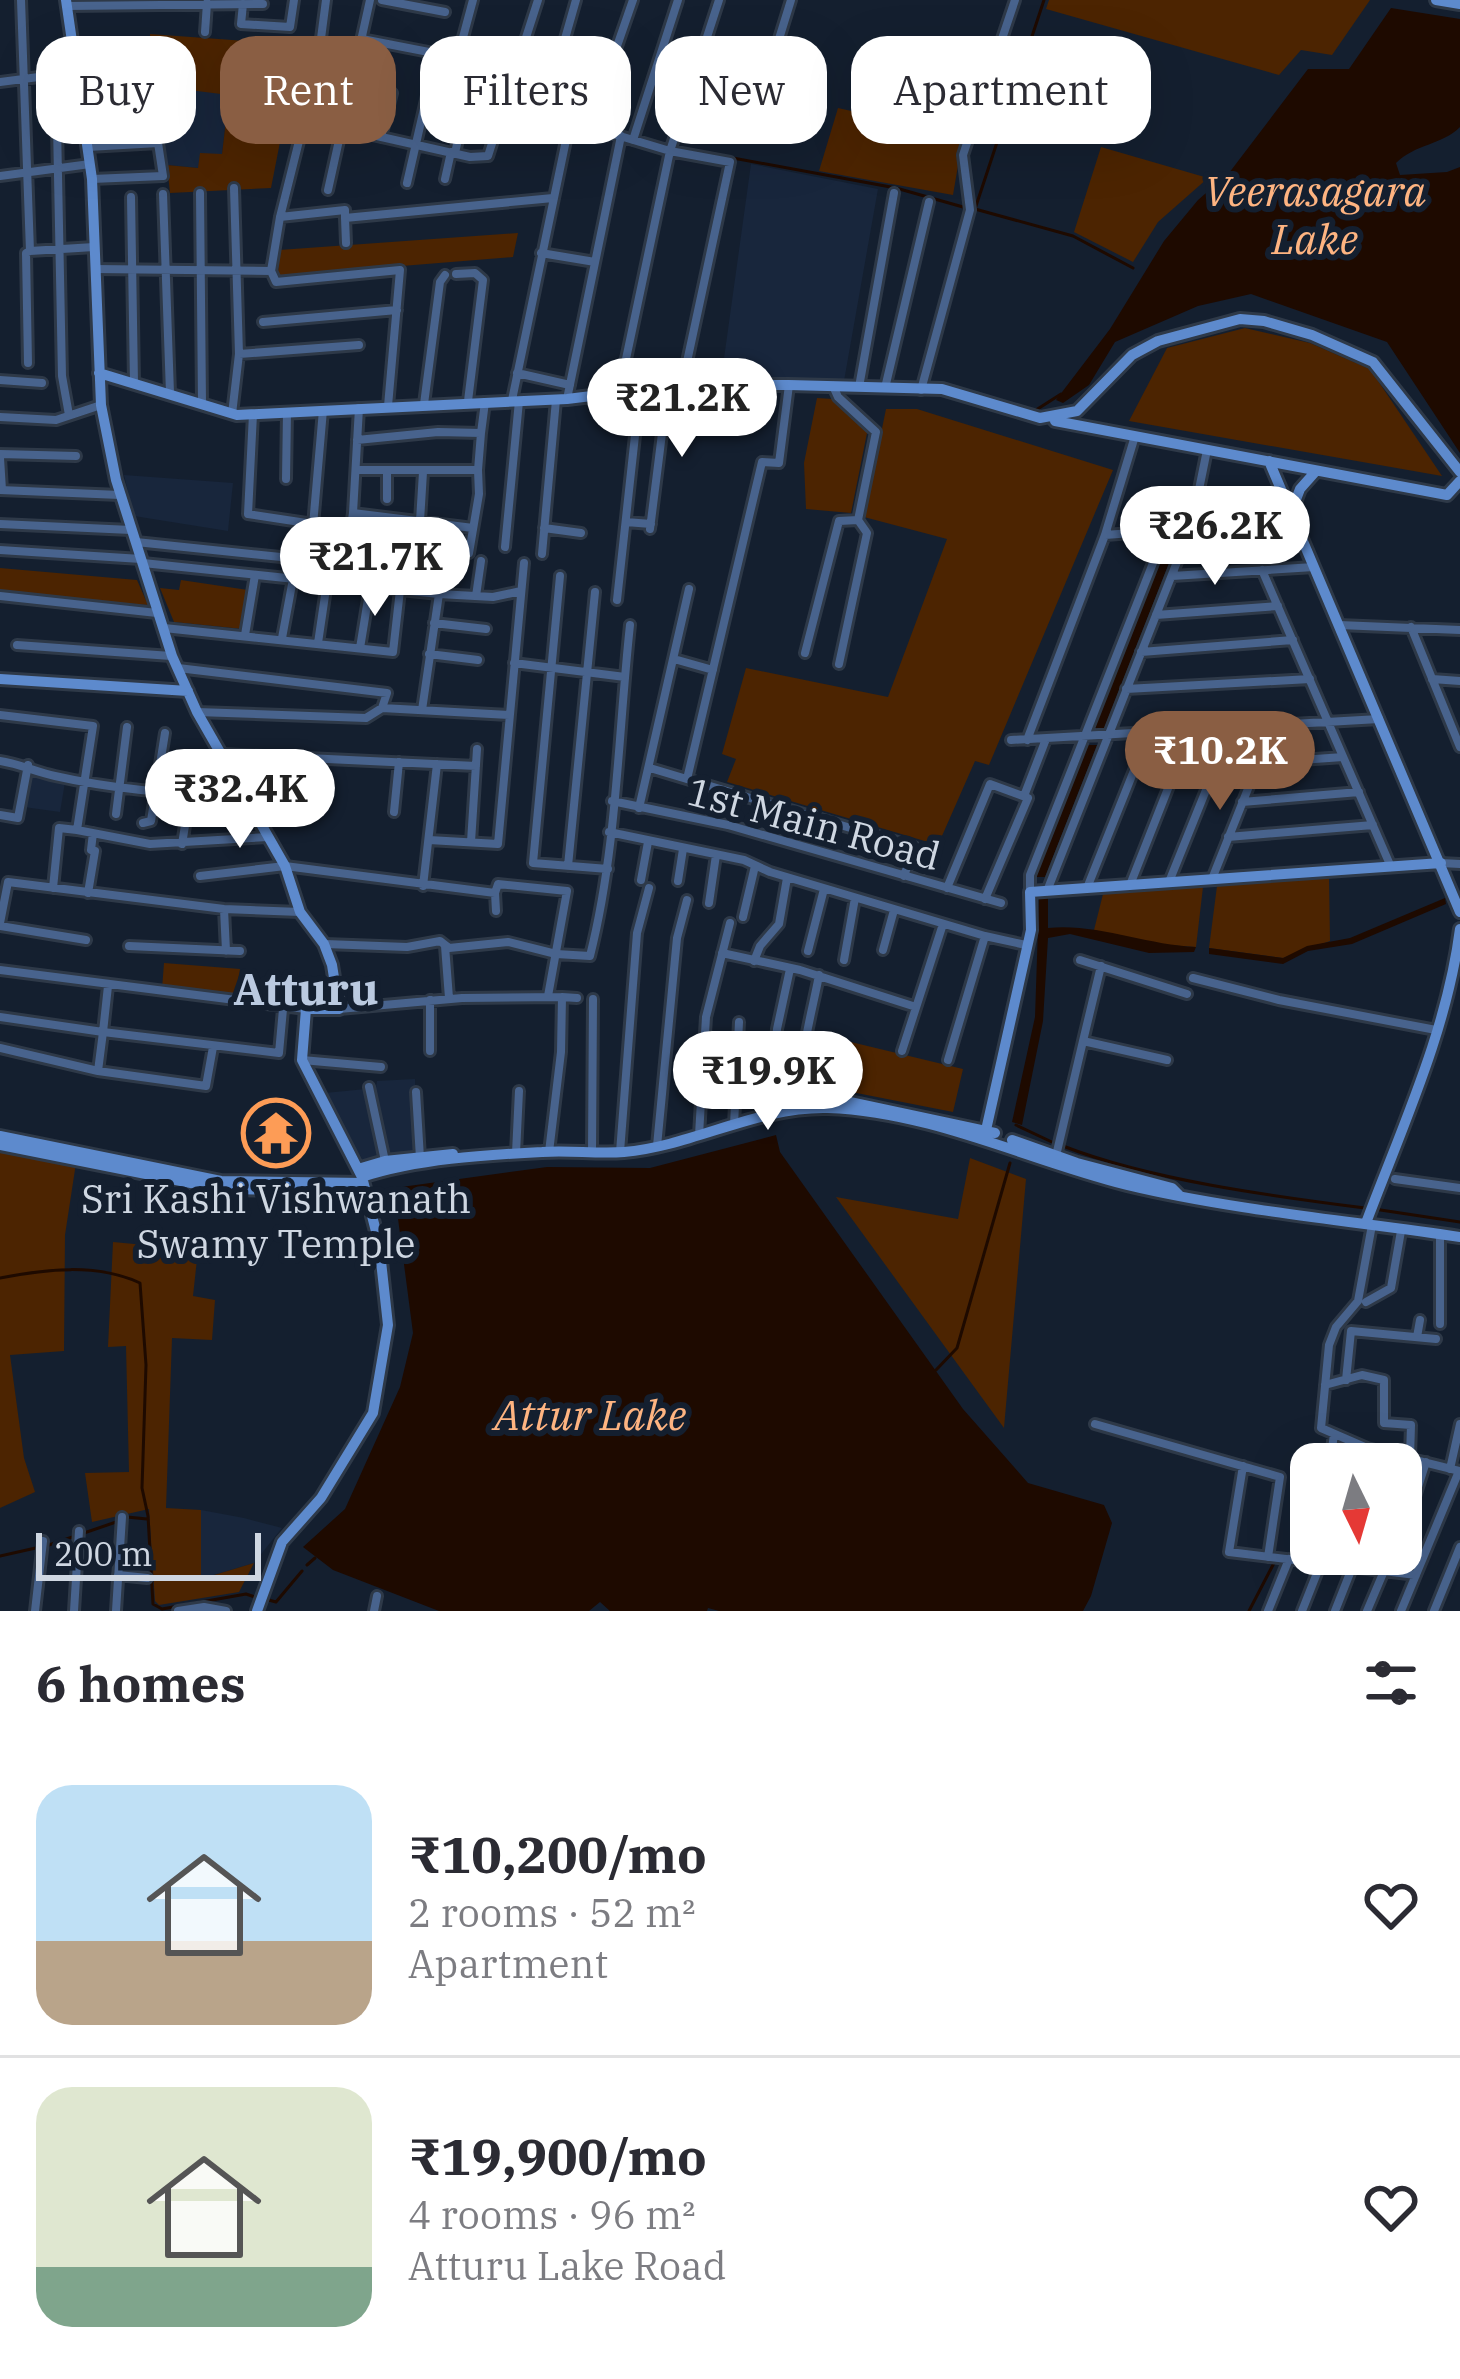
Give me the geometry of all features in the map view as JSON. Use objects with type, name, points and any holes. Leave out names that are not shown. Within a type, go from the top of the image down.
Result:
[{"type":"street","points":[[21,0],[30,251]]},
{"type":"street","points":[[243,4],[241,23],[290,27],[294,0]]},
{"type":"street","points":[[321,36],[326,0]]},
{"type":"street","points":[[363,36],[370,0]]},
{"type":"street","points":[[382,0],[445,13]]},
{"type":"street","points":[[463,36],[472,0]]},
{"type":"street","points":[[396,139],[479,157],[491,153],[538,0]]},
{"type":"street","points":[[565,36],[576,0]]},
{"type":"street","points":[[621,36],[633,0]]},
{"type":"street","points":[[626,522],[650,527],[675,385],[730,162],[633,140],[679,0]]},
{"type":"street","points":[[619,392],[670,151],[719,0]]},
{"type":"street","points":[[921,390],[970,210],[963,155],[1015,0]]},
{"type":"street","points":[[1436,0],[1460,4]]},
{"type":"street","points":[[779,36],[789,1]]},
{"type":"street","points":[[71,36],[66,3],[168,8],[181,2],[263,4]]},
{"type":"street","points":[[205,32],[207,3]]},
{"type":"street","points":[[0,82],[36,78]]},
{"type":"street","points":[[406,183],[420,126]]},
{"type":"street","points":[[88,147],[158,143],[163,176],[92,179]]},
{"type":"street","points":[[59,144],[62,376],[69,415]]},
{"type":"street","points":[[87,144],[100,405],[121,495],[175,662],[197,712],[286,866],[300,912],[324,944],[339,1009]]},
{"type":"street","points":[[299,144],[271,271],[276,281],[400,270],[388,406]]},
{"type":"street","points":[[328,190],[338,144]]},
{"type":"street","points":[[445,179],[455,144]]},
{"type":"street","points":[[505,547],[517,373],[565,144]]},
{"type":"street","points":[[542,554],[561,399],[570,385],[619,144]]},
{"type":"street","points":[[0,176],[90,164]]},
{"type":"street","points":[[232,414],[239,354],[234,188]]},
{"type":"street","points":[[200,193],[202,403]]},
{"type":"street","points":[[859,387],[894,193]]},
{"type":"street","points":[[163,194],[170,393]]},
{"type":"street","points":[[131,197],[134,383]]},
{"type":"street","points":[[345,218],[553,199]]},
{"type":"street","points":[[884,390],[929,202]]},
{"type":"street","points":[[280,217],[344,210],[346,243]]},
{"type":"street","points":[[28,363],[26,254],[94,247]]},
{"type":"street","points":[[542,253],[595,262]]},
{"type":"street","points":[[95,269],[271,271]]},
{"type":"street","points":[[424,404],[440,282],[450,274],[475,273],[483,280],[468,401]]},
{"type":"street","points":[[263,322],[397,310]]},
{"type":"street","points":[[1040,418],[1077,411],[1132,355],[1159,341],[1240,319],[1264,321],[1312,335],[1373,362],[1460,472]]},
{"type":"street","points":[[239,354],[359,345]]},
{"type":"street","points":[[517,373],[570,385]]},
{"type":"street","points":[[99,374],[232,414],[561,399],[675,385],[942,389],[1040,418],[1447,495],[1460,481]]},
{"type":"street","points":[[0,380],[42,383]]},
{"type":"street","points":[[687,779],[762,462],[779,463],[789,385]]},
{"type":"street","points":[[832,385],[838,397],[876,432],[857,520],[867,533],[839,664]]},
{"type":"street","points":[[617,600],[640,390]]},
{"type":"street","points":[[469,553],[486,400]]},
{"type":"street","points":[[0,417],[56,419],[100,405]]},
{"type":"street","points":[[342,583],[353,513],[358,408]]},
{"type":"street","points":[[0,524],[310,560],[323,410]]},
{"type":"street","points":[[286,412],[286,479]]},
{"type":"street","points":[[253,414],[248,514],[313,524]]},
{"type":"street","points":[[358,440],[438,432],[481,434]]},
{"type":"street","points":[[1027,740],[1105,535],[1135,436]]},
{"type":"street","points":[[986,1130],[1031,930],[1030,875],[1178,529],[1207,450]]},
{"type":"street","points":[[76,456],[0,456],[1,490],[121,495]]},
{"type":"street","points":[[1269,461],[1460,912]]},
{"type":"street","points":[[356,470],[478,470]]},
{"type":"street","points":[[387,471],[387,499]]},
{"type":"street","points":[[1293,517],[1300,489],[1317,471]]},
{"type":"street","points":[[420,521],[423,472]]},
{"type":"street","points":[[353,513],[473,528]]},
{"type":"street","points":[[1105,535],[1293,517]]},
{"type":"street","points":[[805,653],[839,521],[857,520]]},
{"type":"street","points":[[424,592],[434,523]]},
{"type":"street","points":[[544,528],[581,533]]},
{"type":"street","points":[[1048,891],[1105,735],[1171,576],[1178,529]]},
{"type":"street","points":[[348,547],[422,557]]},
{"type":"street","points":[[0,550],[440,594],[521,591]]},
{"type":"street","points":[[476,596],[481,561]]},
{"type":"street","points":[[429,840],[498,844],[524,562]]},
{"type":"street","points":[[1171,576],[1314,566]]},
{"type":"street","points":[[1262,569],[1391,867]]},
{"type":"street","points":[[245,635],[255,575]]},
{"type":"street","points":[[560,576],[533,863],[608,869]]},
{"type":"street","points":[[282,638],[293,579]]},
{"type":"street","points":[[317,643],[327,582]]},
{"type":"street","points":[[360,648],[370,586]]},
{"type":"street","points":[[164,628],[393,652],[400,590]]},
{"type":"street","points":[[639,808],[689,590]]},
{"type":"street","points":[[568,866],[595,592]]},
{"type":"street","points":[[422,710],[440,594]]},
{"type":"street","points":[[0,596],[159,614]]},
{"type":"street","points":[[1156,615],[1278,605]]},
{"type":"street","points":[[433,623],[486,629]]},
{"type":"street","points":[[324,944],[407,947],[440,941],[449,948],[508,942],[556,954],[590,956],[608,869],[630,625]]},
{"type":"street","points":[[1339,625],[1460,630]]},
{"type":"street","points":[[1411,627],[1460,747]]},
{"type":"street","points":[[1141,652],[1293,640]]},
{"type":"street","points":[[16,645],[387,692],[382,708]]},
{"type":"street","points":[[429,654],[478,660]]},
{"type":"street","points":[[674,659],[713,670]]},
{"type":"street","points":[[514,663],[625,677]]},
{"type":"street","points":[[0,679],[188,692]]},
{"type":"street","points":[[1126,689],[1310,679]]},
{"type":"street","points":[[1430,679],[1460,681]]},
{"type":"street","points":[[197,712],[366,718],[382,708],[509,715]]},
{"type":"street","points":[[0,715],[93,726],[77,830]]},
{"type":"street","points":[[1011,740],[1379,719]]},
{"type":"street","points":[[1212,879],[1273,726]]},
{"type":"street","points":[[116,814],[127,727]]},
{"type":"street","points":[[1168,882],[1231,728]]},
{"type":"street","points":[[1130,885],[1191,730]]},
{"type":"street","points":[[1087,888],[1149,733]]},
{"type":"street","points":[[143,823],[152,821],[165,734]]},
{"type":"street","points":[[1024,796],[1046,739]]},
{"type":"street","points":[[471,842],[478,749]]},
{"type":"street","points":[[221,754],[476,766]]},
{"type":"street","points":[[1258,763],[1343,758]]},
{"type":"street","points":[[0,761],[28,765],[52,776],[190,796],[248,797]]},
{"type":"street","points":[[394,812],[399,763]]},
{"type":"street","points":[[423,886],[437,764]]},
{"type":"street","points":[[0,815],[18,818],[28,765]]},
{"type":"street","points":[[650,768],[914,847],[904,876]]},
{"type":"street","points":[[947,889],[990,784],[1028,798],[985,899]]},
{"type":"street","points":[[1242,802],[1359,793]]},
{"type":"street","points":[[182,844],[190,796]]},
{"type":"street","name":"1st Main Road","points":[[612,801],[728,825],[1001,903]]},
{"type":"street","points":[[1228,837],[1373,826]]},
{"type":"street","points":[[52,888],[59,828],[150,844],[269,837]]},
{"type":"street","points":[[609,832],[744,860],[787,878],[1026,945]]},
{"type":"street","points":[[88,893],[93,833]]},
{"type":"street","points":[[641,880],[648,842]]},
{"type":"street","points":[[677,881],[683,849]]},
{"type":"street","points":[[710,903],[716,854]]},
{"type":"street","points":[[1030,892],[1460,864]]},
{"type":"street","points":[[200,876],[286,866],[494,892]]},
{"type":"street","points":[[743,917],[754,866]]},
{"type":"street","points":[[754,962],[779,923],[787,878]]},
{"type":"street","points":[[86,940],[0,925],[8,882],[224,909],[300,912]]},
{"type":"street","points":[[496,910],[498,884],[567,891],[548,996]]},
{"type":"street","points":[[620,1149],[637,933],[649,888]]},
{"type":"street","points":[[808,951],[824,889]]},
{"type":"street","points":[[844,960],[855,898]]},
{"type":"street","points":[[657,1145],[677,938],[687,900]]},
{"type":"street","points":[[224,909],[226,951]]},
{"type":"street","points":[[883,950],[894,910]]},
{"type":"street","points":[[699,1132],[706,1017],[730,923]]},
{"type":"street","points":[[902,1051],[943,924]]},
{"type":"street","points":[[1355,1443],[1321,1428],[1329,1345],[1336,1327],[1358,1301],[1370,1223],[1457,971],[1460,929]]},
{"type":"street","points":[[948,1060],[985,937]]},
{"type":"street","points":[[445,945],[449,998]]},
{"type":"street","points":[[129,946],[240,951]]},
{"type":"street","points":[[722,953],[819,976],[916,1007]]},
{"type":"street","points":[[1080,960],[1187,994]]},
{"type":"street","points":[[1055,1159],[1101,966]]},
{"type":"street","points":[[770,1112],[777,1029],[790,969]]},
{"type":"street","points":[[0,970],[283,1008],[339,1009],[449,998],[577,998]]},
{"type":"street","points":[[805,1100],[803,1070],[819,976]]},
{"type":"street","points":[[1192,978],[1436,1030]]},
{"type":"street","points":[[98,1071],[108,986]]},
{"type":"street","points":[[550,1149],[562,997]]},
{"type":"street","points":[[430,1000],[430,1051]]},
{"type":"street","points":[[592,1149],[593,1000]]},
{"type":"street","points":[[0,1017],[279,1053],[283,1008]]},
{"type":"street","points":[[257,1610],[282,1542],[321,1498],[373,1413],[388,1325],[379,1243],[362,1180],[302,1060],[306,1009]]},
{"type":"street","points":[[734,1122],[740,1022]]},
{"type":"street","points":[[1083,1041],[1167,1060]]},
{"type":"street","points":[[0,1048],[98,1071],[206,1086],[212,1047]]},
{"type":"street","points":[[302,1060],[381,1067]]},
{"type":"street","points":[[369,1087],[385,1161]]},
{"type":"street","points":[[516,1152],[519,1091]]},
{"type":"street","points":[[416,1092],[420,1157]]},
{"type":"street","points":[[0,1136],[221,1180],[362,1180],[385,1161],[657,1145],[805,1100],[831,1098],[986,1130],[1055,1159]]},
{"type":"street","points":[[770,1112],[856,1110],[984,1137],[1172,1188],[1179,1195],[1460,1237]]},
{"type":"street","points":[[0,1145],[220,1190],[362,1180],[387,1169],[516,1152]]},
{"type":"street","points":[[1395,1179],[1460,1188]]},
{"type":"street","points":[[1366,1302],[1391,1288],[1401,1232]]},
{"type":"street","points":[[1440,1324],[1441,1234]]},
{"type":"street","points":[[1417,1337],[1420,1320]]},
{"type":"street","points":[[1336,1327],[1436,1339]]},
{"type":"street","points":[[1346,1380],[1351,1331]]},
{"type":"street","points":[[1325,1385],[1362,1376],[1384,1380],[1384,1423],[1412,1424],[1411,1443]]},
{"type":"street","points":[[1095,1424],[1280,1477],[1268,1557]]},
{"type":"street","points":[[1422,1560],[1457,1470],[1460,1424]]},
{"type":"street","points":[[1333,1443],[1334,1434]]},
{"type":"street","points":[[1422,1460],[1457,1470]]},
{"type":"street","points":[[1422,1474],[1426,1462]]},
{"type":"street","points":[[1243,1466],[1229,1552],[1289,1559],[1268,1611]]},
{"type":"street","points":[[116,1611],[122,1517]]},
{"type":"street","points":[[74,1611],[80,1531]]},
{"type":"street","points":[[35,1611],[43,1541]]},
{"type":"street","points":[[1434,1611],[1460,1547]]},
{"type":"street","points":[[118,1575],[147,1578]]},
{"type":"street","points":[[1302,1611],[1316,1575]]},
{"type":"street","points":[[1335,1611],[1350,1575]]},
{"type":"street","points":[[1367,1611],[1382,1575]]},
{"type":"street","points":[[1401,1611],[1416,1575]]},
{"type":"street","points":[[374,1611],[377,1596]]},
{"type":"street","points":[[178,1611],[204,1607],[226,1611]]},
{"type":"shaded area","points":[[1049,0],[1370,0],[1332,55],[1301,50],[1279,75],[1046,9]]},
{"type":"shaded area","points":[[196,37],[220,39],[220,94],[196,91]]},
{"type":"shaded area","points":[[196,90],[220,93],[222,155],[199,168],[167,165],[164,144],[196,144]]},
{"type":"shaded area","points":[[838,108],[851,111],[851,144],[962,144],[953,195],[819,171]]},
{"type":"shaded area","points":[[223,144],[280,144],[271,188],[170,193],[167,165],[198,168],[200,153],[222,154]]},
{"type":"shaded area","points":[[1101,147],[1208,178],[1158,222],[1133,262],[1074,232]]},
{"type":"shaded area","points":[[751,164],[878,189],[844,381],[721,380]]},
{"type":"shaded area","points":[[518,233],[513,257],[278,276],[279,250]]},
{"type":"shaded area","points":[[1245,328],[1310,343],[1370,369],[1442,476],[1129,421],[1167,348]]},
{"type":"shaded area","points":[[817,398],[833,399],[868,428],[851,513],[806,509],[804,463]]},
{"type":"shaded area","points":[[886,409],[917,409],[1113,470],[989,765],[975,761],[938,845],[727,782],[736,759],[722,754],[746,668],[888,697],[947,539],[864,517]]},
{"type":"shaded area","points":[[124,475],[233,483],[228,531],[134,516]]},
{"type":"shaded area","points":[[0,568],[137,580],[148,605],[0,593]]},
{"type":"shaded area","points":[[181,580],[248,590],[243,629],[174,622],[160,588],[179,590]]},
{"type":"shaded area","points":[[29,768],[65,782],[60,812],[24,807]]},
{"type":"shaded area","points":[[1329,877],[1330,941],[1283,958],[1209,948],[1217,886]]},
{"type":"shaded area","points":[[1203,887],[1196,947],[1152,944],[1094,930],[1103,894]]},
{"type":"shaded area","points":[[164,963],[240,969],[235,997],[162,989]]},
{"type":"shaded area","points":[[826,1036],[963,1069],[953,1112],[816,1085]]},
{"type":"shaded area","points":[[415,1079],[416,1152],[363,1161],[325,1093],[376,1088],[377,1081]]},
{"type":"shaded area","points":[[0,1148],[76,1163],[65,1235],[64,1351],[10,1355],[24,1458],[35,1492],[0,1508]]},
{"type":"shaded area","points":[[970,1158],[1026,1179],[1004,1428],[836,1197],[958,1219]]},
{"type":"shaded area","points":[[113,1242],[198,1250],[193,1296],[215,1300],[212,1340],[172,1338],[166,1508],[201,1510],[201,1579],[254,1563],[239,1592],[159,1605],[149,1509],[92,1522],[85,1473],[129,1472],[126,1346],[108,1347]]},
{"type":"shaded area","points":[[201,1510],[282,1528],[254,1563],[200,1579]]},
{"type":"water","name":"Veerasagara Lake","points":[[1391,8],[1460,19],[1460,127],[1396,163],[1400,175],[1460,167],[1460,453],[1387,342],[1251,294],[1198,306],[1115,342],[1089,385],[1063,403],[1056,400],[1110,329],[1164,241],[1198,200],[1229,173],[1308,69],[1349,69]]},
{"type":"water","points":[[1180,535],[1103,731],[1093,731],[1170,536]]},
{"type":"water","points":[[1087,745],[1097,745],[1045,877],[1036,877]]},
{"type":"water","points":[[1048,897],[1048,928],[1085,929],[1196,947],[1194,952],[1149,953],[1070,934],[1048,938],[1043,1021],[1022,1125],[1012,1122],[1035,1017],[1039,898]]},
{"type":"water","points":[[1445,898],[1446,904],[1352,944],[1308,951],[1283,964],[1209,954],[1209,948],[1283,958],[1307,946],[1350,938]]},
{"type":"water","name":"Attur Lake","points":[[776,1135],[780,1152],[963,1409],[1028,1483],[1104,1505],[1112,1523],[1083,1611],[610,1611],[600,1602],[589,1611],[439,1611],[333,1570],[303,1547],[345,1509],[400,1387],[413,1333],[394,1188],[547,1167],[650,1168]]},
{"type":"waterway","points":[[1044,0],[975,209],[1073,236],[1133,268]]},
{"type":"waterway","points":[[695,151],[896,188],[963,207]]},
{"type":"waterway","points":[[1036,410],[1061,394]]},
{"type":"waterway","points":[[1016,1125],[1054,1143]]},
{"type":"waterway","points":[[1063,1146],[1172,1177],[1365,1208]]},
{"type":"waterway","points":[[936,1370],[957,1348],[1010,1163]]},
{"type":"waterway","points":[[1374,1209],[1460,1222]]},
{"type":"waterway","points":[[0,1278],[89,1270],[140,1283],[146,1365],[142,1488],[153,1604],[162,1609],[246,1594],[255,1597]]},
{"type":"waterway","points":[[127,1517],[147,1519]]},
{"type":"waterway","points":[[0,1556],[119,1521]]},
{"type":"waterway","points":[[307,1565],[315,1558]]},
{"type":"waterway","points":[[1249,1611],[1274,1563]]},
{"type":"waterway","points":[[265,1599],[276,1602],[302,1571]]},
{"type":"place","name":"Sri Kashi Vishwanath Swamy Temple","points":[[276,1133]]},
{"type":"district","name":"Atturu","points":[[306,988]]}]
